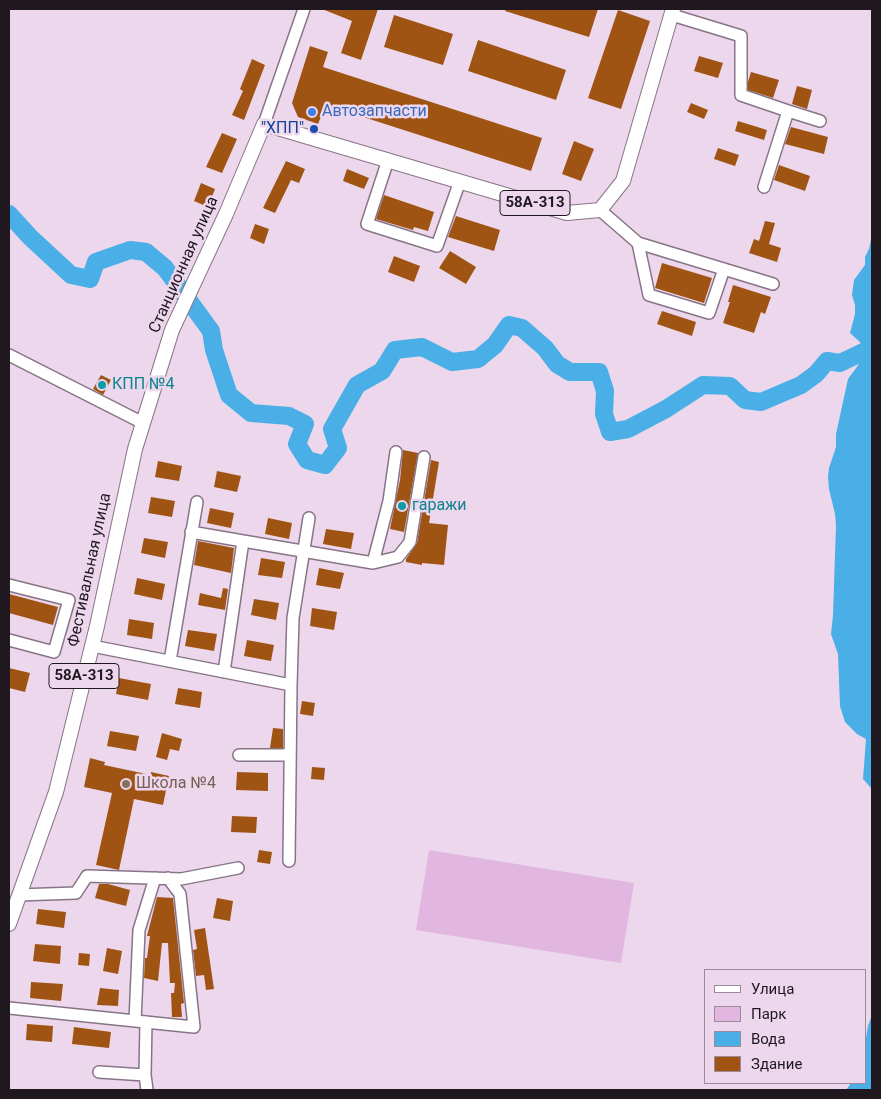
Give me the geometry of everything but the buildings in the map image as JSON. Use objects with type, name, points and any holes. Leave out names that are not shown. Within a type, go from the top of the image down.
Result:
[{"type":"main road","points":[[600,210],[623,181],[673,12]]},
{"type":"main road","name":"58А-313","points":[[264,124],[567,213],[600,210]]},
{"type":"main road","name":"Станционная улица","points":[[143,423],[172,330],[226,214],[264,124]]},
{"type":"main road","name":"Фестивальная улица","points":[[9,924],[56,792],[92,646],[134,449],[143,423]]},
{"type":"street","points":[[264,124],[304,9]]},
{"type":"street","points":[[673,12],[741,36],[741,95],[820,121]]},
{"type":"street","points":[[764,187],[788,111]]},
{"type":"street","points":[[388,160],[367,224],[437,246],[460,181]]},
{"type":"street","points":[[600,210],[638,243],[773,284]]},
{"type":"street","points":[[638,243],[649,295],[701,311],[710,313],[724,269]]},
{"type":"street","points":[[9,355],[143,423]]},
{"type":"street","points":[[373,563],[382,535],[389,502],[396,452]]},
{"type":"street","points":[[192,532],[373,563],[398,557],[410,542],[424,457]]},
{"type":"street","points":[[170,661],[196,502]]},
{"type":"street","points":[[289,861],[293,618],[309,518]]},
{"type":"street","points":[[224,672],[243,541]]},
{"type":"street","points":[[9,585],[69,600],[54,652],[9,640]]},
{"type":"street","points":[[92,646],[291,684]]},
{"type":"street","points":[[239,755],[284,755],[290,753]]},
{"type":"street","points":[[18,895],[76,894],[87,876],[180,879],[238,868]]},
{"type":"street","points":[[146,1090],[140,1022],[139,930],[155,878]]},
{"type":"street","points":[[9,1008],[194,1027],[180,894],[168,878]]},
{"type":"street","points":[[99,1072],[145,1075]]},
{"type":"green space","points":[[429,850],[634,883],[621,963],[416,930]]},
{"type":"water","points":[[872,235],[872,789],[863,779],[866,739],[857,734],[845,722],[840,706],[838,654],[831,634],[836,525],[828,477],[836,447],[836,434],[848,379],[859,364],[865,351],[861,343],[850,333],[855,314],[852,295],[854,280],[865,265],[865,257]]},
{"type":"water","points":[[872,1015],[872,1090],[846,1090],[850,1084],[866,1084],[866,1037]]},
{"type":"waterway","points":[[9,214],[30,237],[71,275],[90,279],[96,262],[130,250],[146,252],[165,268],[211,331],[214,350],[229,395],[251,413],[289,416],[305,424],[297,444],[307,460],[325,465],[338,448],[332,429],[357,385],[382,371],[395,350],[422,347],[452,362],[478,359],[495,345],[509,325],[522,328],[545,348],[557,364],[570,372],[599,372],[605,391],[604,414],[610,432],[628,429],[666,409],[703,385],[730,386],[745,400],[761,402],[801,385],[816,374],[827,361],[840,363],[865,351],[872,353]]},
{"type":"place","name":"Автозапчасти","points":[[312,112]]},
{"type":"place","name":"\"ХПП\"","points":[[314,129]]},
{"type":"place","name":"КПП №4","points":[[102,385]]},
{"type":"place","name":"гаражи","points":[[402,506]]},
{"type":"place","name":"Школа №4","points":[[126,784]]}]
